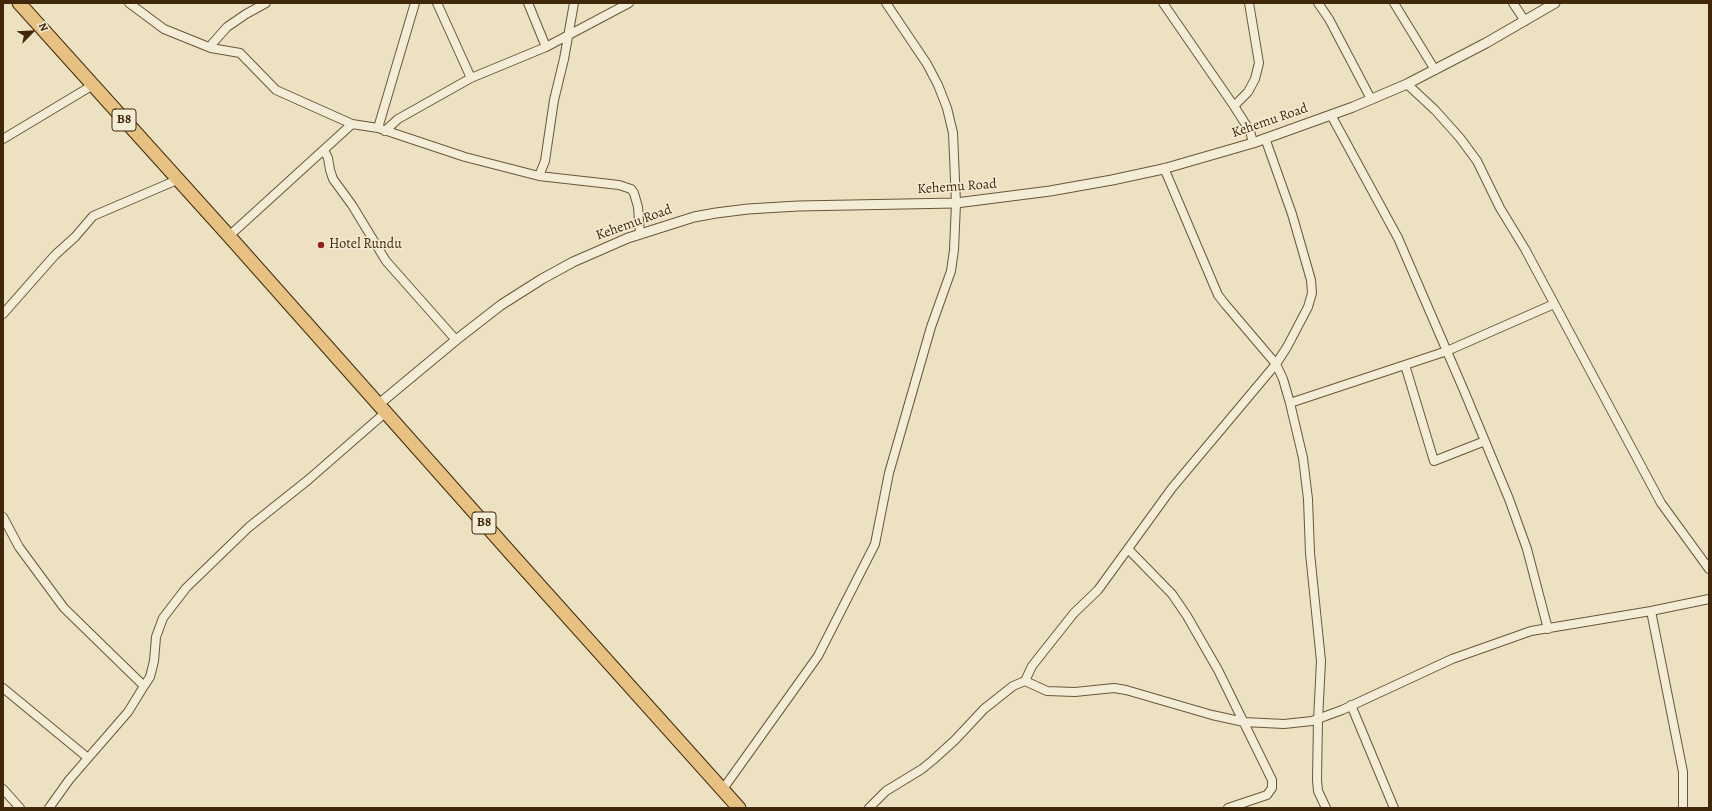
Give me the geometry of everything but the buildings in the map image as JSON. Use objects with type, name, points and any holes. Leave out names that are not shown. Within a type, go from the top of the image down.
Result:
[{"type":"highway","name":"B8","points":[[19,3],[383,408],[514,557],[739,808]]},
{"type":"street","points":[[129,3],[164,29],[211,48],[240,53],[276,90],[352,124],[381,129],[465,157],[538,176],[619,185],[632,189],[638,208],[640,234]]},
{"type":"street","points":[[211,48],[212,44],[227,27],[266,3]]},
{"type":"street","points":[[381,129],[416,3]]},
{"type":"street","points":[[437,3],[471,78]]},
{"type":"street","points":[[528,3],[546,47]]},
{"type":"street","points":[[538,176],[545,160],[554,100],[574,3]]},
{"type":"street","points":[[381,129],[471,78],[546,47],[629,3]]},
{"type":"street","points":[[723,789],[818,656],[876,544],[889,473],[931,327],[951,270],[954,250],[956,203],[953,133],[947,108],[938,85],[926,64],[886,3]]},
{"type":"street","points":[[1163,3],[1234,106],[1250,131],[1253,143]]},
{"type":"street","points":[[1234,106],[1248,92],[1255,79],[1259,63],[1249,3]]},
{"type":"street","points":[[1318,3],[1371,99]]},
{"type":"street","points":[[1394,3],[1435,70]]},
{"type":"street","points":[[1513,3],[1525,22]]},
{"type":"street","name":"Kehemu Road","points":[[383,408],[456,340],[501,305],[542,279],[597,251],[640,234],[694,217],[748,209],[956,203],[1050,191],[1112,180],[1164,168],[1253,143],[1331,115],[1407,84],[1525,22],[1556,3]]},
{"type":"street","points":[[1407,84],[1435,110],[1460,138],[1477,161],[1500,208],[1525,249],[1661,503],[1709,569]]},
{"type":"street","points":[[3,139],[93,85]]},
{"type":"street","points":[[1331,115],[1398,238],[1447,351],[1509,499],[1526,549],[1548,628]]},
{"type":"street","points":[[229,236],[352,124]]},
{"type":"street","points":[[870,808],[886,791],[933,760],[955,740],[984,709],[1013,686],[1025,681],[1032,666],[1074,613],[1098,590],[1172,488],[1276,364],[1297,329],[1308,307],[1312,286],[1294,220],[1265,138]]},
{"type":"street","points":[[324,150],[328,158],[333,179],[352,205],[386,261],[456,340]]},
{"type":"street","points":[[1164,168],[1218,295],[1276,364],[1283,379],[1290,403],[1306,476],[1310,553],[1321,661],[1317,780],[1318,791],[1326,808]]},
{"type":"street","points":[[3,314],[55,255],[75,238],[93,216],[177,180]]},
{"type":"street","points":[[1290,403],[1447,351],[1554,304]]},
{"type":"street","points":[[1405,365],[1434,461],[1485,441]]},
{"type":"street","points":[[49,808],[69,780],[128,712],[150,677],[154,661],[156,637],[163,618],[186,588],[249,527],[308,480],[383,408]]},
{"type":"street","points":[[3,517],[11,528],[19,547],[64,608],[144,686]]},
{"type":"street","points":[[3,534],[11,528]]},
{"type":"street","points":[[1128,550],[1156,577],[1182,607],[1218,670],[1272,780],[1272,788],[1264,796],[1228,808]]},
{"type":"street","points":[[1025,681],[1047,690],[1075,692],[1114,688],[1126,690],[1212,715],[1244,722],[1284,724],[1318,720],[1459,656],[1531,631],[1651,611],[1709,599]]},
{"type":"street","points":[[1651,611],[1683,772],[1683,808]]},
{"type":"street","points":[[3,688],[88,758]]},
{"type":"street","points":[[1351,705],[1394,808]]},
{"type":"street","points":[[3,789],[20,808]]},
{"type":"place","name":"Hotel Rundu","points":[[321,245]]}]
